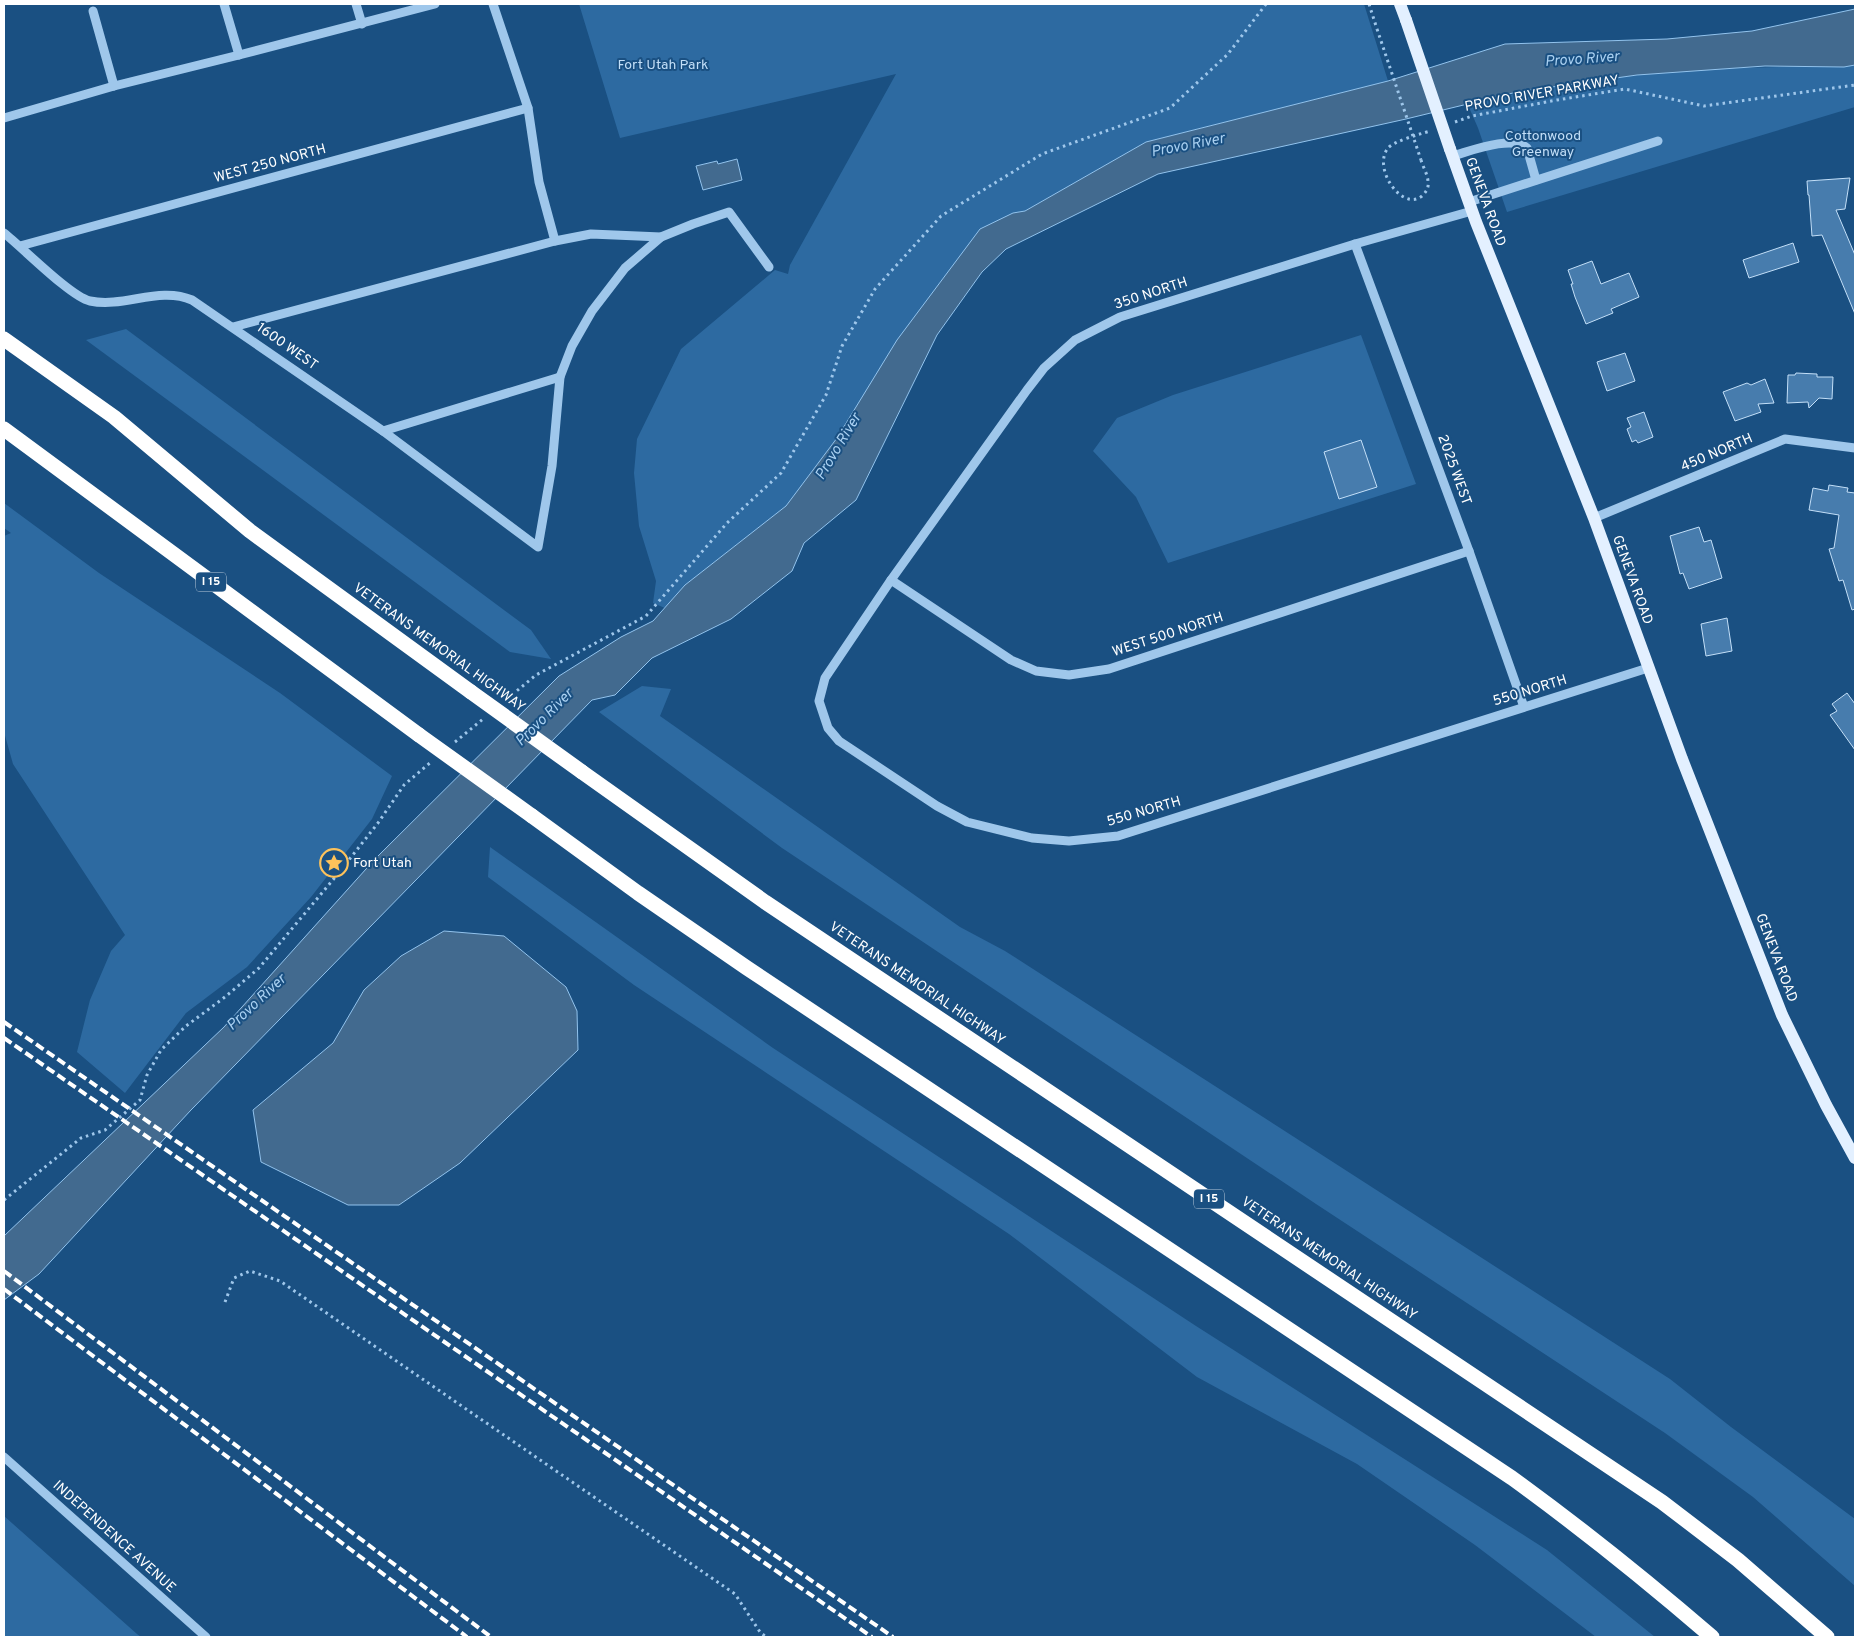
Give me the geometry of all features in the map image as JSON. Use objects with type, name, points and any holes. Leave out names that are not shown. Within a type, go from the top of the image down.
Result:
[{"type":"highway","name":"VETERANS MEMORIAL HIGHWAY","points":[[4,339],[114,417],[250,531],[582,772],[765,902],[1662,1502],[1738,1560],[1827,1637]]},
{"type":"highway","name":"I 15","points":[[4,430],[419,735],[638,893],[746,968],[1512,1478],[1593,1538],[1712,1637]]},
{"type":"main road","name":"GENEVA ROAD","points":[[1400,4],[1470,206],[1594,518],[1648,668],[1782,1015],[1826,1105],[1855,1158]]},
{"type":"street","points":[[224,4],[239,55]]},
{"type":"street","points":[[356,4],[362,24]]},
{"type":"street","points":[[4,118],[114,86],[435,4]]},
{"type":"street","points":[[493,4],[528,108],[539,182],[555,241]]},
{"type":"street","points":[[93,11],[114,86]]},
{"type":"street","name":"WEST 250 NORTH","points":[[20,246],[528,108]]},
{"type":"street","name":"350 NORTH","points":[[891,580],[1027,390],[1044,368],[1075,340],[1120,317],[1355,244],[1470,206],[1536,180],[1658,141]]},
{"type":"street","points":[[1451,153],[1491,146],[1520,144],[1527,148],[1536,180]]},
{"type":"street","points":[[383,431],[560,377],[572,346],[592,311],[625,268],[661,238],[693,224],[729,212],[769,267]]},
{"type":"street","name":"1600 WEST","points":[[4,233],[72,292],[88,301],[106,303],[170,294],[182,295],[192,300],[383,431],[538,547],[552,466],[560,377]]},
{"type":"street","points":[[233,327],[555,241],[591,234],[661,238]]},
{"type":"street","name":"2025 WEST","points":[[1355,244],[1469,551],[1524,706]]},
{"type":"street","name":"450 NORTH","points":[[1594,518],[1784,439],[1855,448]]},
{"type":"street","name":"WEST 500 NORTH","points":[[891,580],[1011,660],[1036,671],[1069,676],[1109,669],[1469,551]]},
{"type":"street","name":"550 NORTH","points":[[891,580],[825,678],[819,701],[828,728],[839,741],[937,806],[967,822],[1032,838],[1069,841],[1118,836],[1648,668]]},
{"type":"street","name":"INDEPENDENCE AVENUE","points":[[4,1458],[206,1637]]},
{"type":"path","points":[[500,705],[536,675],[646,616],[727,523],[781,473],[826,395],[842,346],[874,289],[941,216],[1042,154],[1170,108],[1228,54],[1266,4]]},
{"type":"path","points":[[1369,4],[1377,29],[1421,160],[1428,183],[1427,192],[1420,198],[1410,200],[1393,188],[1387,179],[1382,162],[1384,154],[1389,146],[1438,128]]},
{"type":"path","name":"PROVO RIVER PARKWAY","points":[[1446,125],[1472,116],[1625,89],[1704,106],[1855,85]]},
{"type":"path","points":[[448,748],[485,718]]},
{"type":"path","points":[[4,1200],[81,1138],[105,1130],[140,1100],[147,1075],[160,1050],[186,1026],[225,997],[259,968],[378,823],[404,785],[433,760]]},
{"type":"path","points":[[225,1302],[234,1278],[250,1271],[280,1281],[735,1594],[760,1632],[766,1637]]},
{"type":"green space","name":"Fort Utah Park","points":[[579,4],[1364,4],[1388,81],[1146,142],[1025,211],[1013,213],[786,506],[685,585],[665,608],[653,603],[656,581],[639,526],[634,473],[637,439],[681,349],[775,270],[788,274],[790,265],[896,74],[620,138]]},
{"type":"green space","name":"Cottonwood Greenway","points":[[1855,65],[1855,107],[1507,212],[1478,128],[1468,105],[1560,85],[1655,73],[1749,68],[1844,67]]},
{"type":"green space","points":[[126,329],[531,630],[551,659],[510,652],[86,340]]},
{"type":"green space","points":[[1361,335],[1416,484],[1168,563],[1136,497],[1093,451],[1117,418],[1173,395]]},
{"type":"green space","points":[[4,503],[99,573],[280,693],[392,776],[372,819],[311,897],[247,967],[186,1013],[125,1093],[77,1052],[90,1000],[111,951],[125,935],[13,764],[4,732],[4,536],[11,533],[4,528]]},
{"type":"green space","points":[[642,686],[671,689],[660,716],[960,927],[1005,951],[1670,1379],[1855,1519],[1855,1586],[1753,1497],[1665,1433],[1316,1204],[782,848],[599,712]]},
{"type":"green space","points":[[490,847],[773,1048],[1196,1326],[1547,1550],[1655,1637],[1596,1637],[1475,1545],[1357,1464],[1197,1377],[1009,1234],[634,985],[488,877]]},
{"type":"green space","points":[[4,1516],[137,1634],[141,1637],[4,1637]]},
{"type":"water","name":"Provo River","points":[[1855,9],[1855,65],[1844,67],[1765,66],[1637,75],[1517,92],[1406,119],[1158,174],[1006,249],[982,272],[937,335],[856,500],[804,543],[792,571],[731,619],[652,658],[615,695],[592,700],[191,1110],[39,1274],[4,1300],[4,1236],[224,1027],[375,859],[559,676],[621,637],[653,621],[685,585],[786,506],[837,438],[897,340],[980,229],[1013,213],[1025,211],[1146,142],[1388,81],[1505,44],[1667,39],[1752,31]]},
{"type":"water","points":[[737,159],[742,180],[703,190],[696,166],[717,161],[718,164]]},
{"type":"water","points":[[444,931],[504,936],[566,987],[577,1011],[578,1050],[460,1163],[399,1205],[348,1205],[261,1162],[253,1110],[333,1043],[364,990],[401,956]]},
{"type":"building","points":[[1850,178],[1845,209],[1836,210],[1855,255],[1855,314],[1822,235],[1812,236],[1807,181]]},
{"type":"building","points":[[1793,243],[1799,262],[1749,278],[1743,260]]},
{"type":"building","points":[[1592,261],[1601,284],[1629,273],[1639,297],[1611,309],[1613,313],[1586,324],[1575,297],[1568,270]]},
{"type":"building","points":[[1625,353],[1635,381],[1607,391],[1597,362]]},
{"type":"building","points":[[1796,373],[1817,374],[1817,377],[1833,377],[1832,399],[1819,398],[1809,408],[1808,402],[1787,403],[1788,375],[1795,375]]},
{"type":"building","points":[[1765,379],[1774,403],[1758,404],[1761,412],[1735,421],[1723,392],[1747,383],[1751,385]]},
{"type":"building","points":[[1644,412],[1653,437],[1638,443],[1636,440],[1632,442],[1627,429],[1631,427],[1627,418]]},
{"type":"building","points":[[1361,440],[1377,487],[1339,499],[1324,452]]},
{"type":"building","points":[[1829,485],[1848,488],[1847,492],[1855,493],[1855,609],[1852,610],[1843,580],[1839,581],[1829,549],[1834,548],[1839,515],[1809,510],[1813,488],[1828,491]]},
{"type":"building","points":[[1699,527],[1704,542],[1711,540],[1722,578],[1689,589],[1683,573],[1680,574],[1670,536]]},
{"type":"building","points":[[1727,618],[1732,651],[1706,656],[1701,624]]},
{"type":"building","points":[[1847,693],[1855,704],[1855,750],[1830,715],[1837,711],[1832,704]]},
{"type":"railway","points":[[4,1022],[893,1637]]},
{"type":"railway","points":[[4,1038],[872,1637]]},
{"type":"railway","points":[[4,1271],[491,1637]]},
{"type":"railway","points":[[4,1289],[467,1637]]},
{"type":"place","name":"Fort Utah","points":[[334,863]]}]
